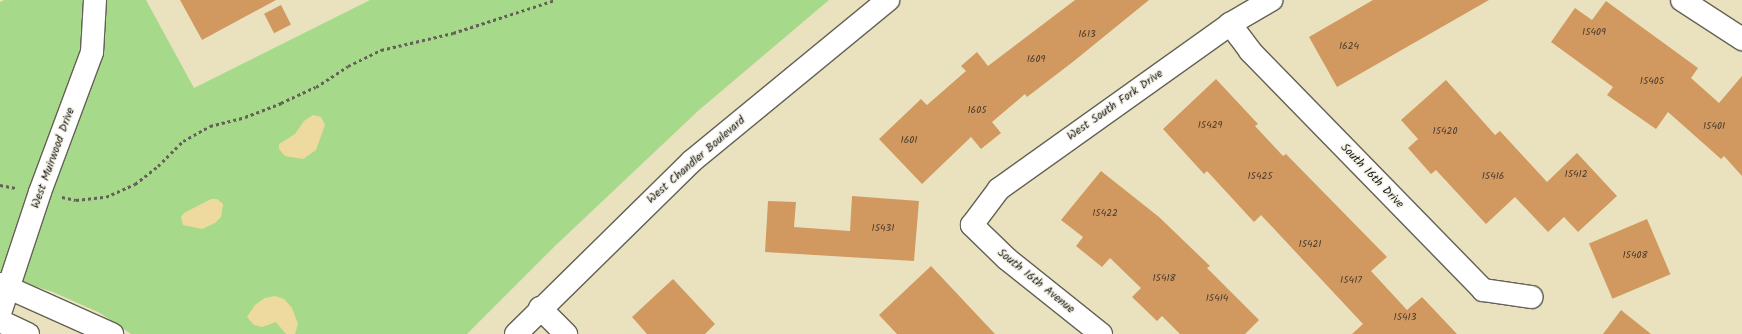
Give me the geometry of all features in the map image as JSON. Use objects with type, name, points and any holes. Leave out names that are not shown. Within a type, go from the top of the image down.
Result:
[{"type":"street","name":"West Muirwood Drive","points":[[0,313],[4,286],[92,52],[95,0]]},
{"type":"street","name":"West Chandler Boulevard","points":[[516,334],[540,308],[692,161],[888,0]]},
{"type":"street","name":"West South Fork Drive","points":[[972,225],[999,189],[1230,24],[1272,0]]},
{"type":"street","points":[[1682,0],[1742,39]]},
{"type":"street","name":"South 16th Drive","points":[[1230,24],[1250,51],[1483,290],[1531,297]]},
{"type":"street","name":"South 16th Avenue","points":[[972,225],[1007,259],[1101,334]]},
{"type":"street","points":[[4,286],[112,334]]},
{"type":"street","points":[[540,308],[566,334]]},
{"type":"street","points":[[0,320],[28,334]]},
{"type":"path","points":[[0,185],[76,200],[106,197],[135,184],[158,166],[183,141],[210,126],[245,117],[281,104],[316,87],[348,66],[381,50],[453,33],[555,0]]},
{"type":"green space","points":[[4,0],[146,0],[194,88],[370,0],[829,0],[698,111],[555,246],[467,334],[131,334],[100,313],[53,292],[0,275],[0,2]]},
{"type":"sand","points":[[313,115],[321,117],[325,125],[316,150],[303,159],[285,156],[279,149],[279,144],[295,134],[304,121]]},
{"type":"sand","points":[[211,199],[217,199],[223,204],[221,217],[215,223],[202,229],[183,225],[181,217],[184,213]]},
{"type":"sand","points":[[275,296],[284,299],[292,308],[298,324],[295,334],[286,334],[276,322],[262,327],[254,325],[247,317],[255,305],[265,298]]},
{"type":"building","points":[[180,0],[276,0],[202,40]]},
{"type":"building","points":[[1075,0],[1149,0],[1074,61],[1027,97],[1025,94],[992,122],[1001,133],[981,149],[971,137],[922,184],[879,139],[921,99],[927,105],[966,71],[961,66],[977,52],[988,66]]},
{"type":"building","points":[[1373,0],[1489,0],[1337,87],[1309,37]]},
{"type":"building","points":[[1606,1],[1698,68],[1691,78],[1719,103],[1742,76],[1742,176],[1724,156],[1721,159],[1668,112],[1656,129],[1607,95],[1613,87],[1551,42],[1575,8],[1592,20]]},
{"type":"building","points":[[281,5],[291,25],[274,33],[264,14]]},
{"type":"building","points":[[1216,79],[1258,124],[1255,126],[1283,156],[1286,154],[1387,257],[1371,271],[1407,310],[1422,297],[1457,334],[1352,334],[1363,324],[1261,215],[1254,222],[1207,171],[1204,174],[1163,129]]},
{"type":"building","points":[[1446,80],[1495,135],[1500,131],[1547,182],[1577,153],[1617,196],[1578,232],[1564,217],[1548,232],[1515,197],[1486,224],[1436,170],[1431,174],[1408,148],[1418,139],[1401,120]]},
{"type":"building","points":[[1101,171],[1159,217],[1210,266],[1207,268],[1259,320],[1245,334],[1180,334],[1162,316],[1157,321],[1132,297],[1141,288],[1110,258],[1102,267],[1076,246],[1083,237],[1061,220]]},
{"type":"building","points":[[852,196],[919,201],[914,261],[765,252],[768,201],[796,202],[794,227],[850,231]]},
{"type":"building","points":[[1647,219],[1670,274],[1612,299],[1589,244]]},
{"type":"building","points":[[931,266],[995,334],[897,334],[879,315]]},
{"type":"building","points":[[673,279],[715,324],[705,334],[647,334],[632,317]]},
{"type":"building","points":[[1621,310],[1651,334],[1603,334]]}]
